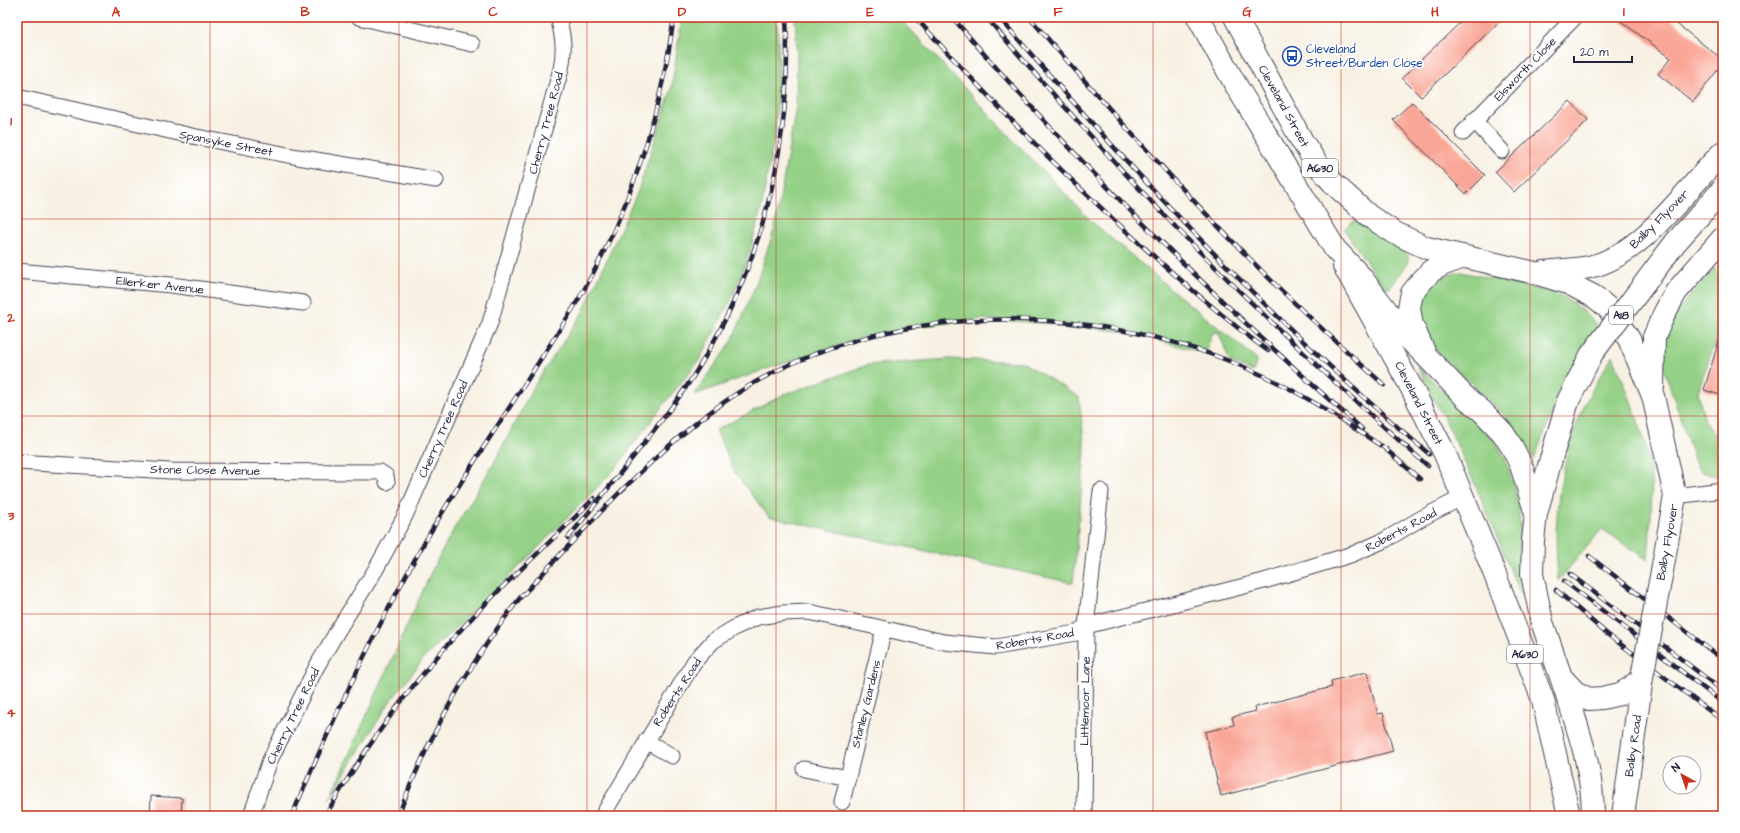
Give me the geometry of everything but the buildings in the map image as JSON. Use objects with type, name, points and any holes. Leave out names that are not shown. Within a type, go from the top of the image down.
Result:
[{"type":"main road","name":"Cleveland Street","points":[[1198,17],[1234,82],[1334,249],[1410,384],[1445,454],[1463,497]]},
{"type":"main road","name":"Cleveland Street","points":[[1235,17],[1302,140],[1317,164],[1334,184],[1369,216],[1395,233],[1427,248],[1464,257]]},
{"type":"main road","name":"Balby Flyover","points":[[1535,273],[1590,267],[1625,252],[1651,230],[1722,153]]},
{"type":"main road","name":"A18","points":[[1536,514],[1568,401],[1592,355],[1675,243],[1723,189]]},
{"type":"main road","points":[[1653,396],[1654,337],[1664,314],[1676,292],[1723,238]]},
{"type":"main road","name":"Cleveland Street","points":[[1334,249],[1362,277],[1405,335],[1426,356]]},
{"type":"main road","name":"Balby Flyover","points":[[1464,257],[1535,273],[1568,283],[1595,297],[1609,310],[1629,339],[1653,396],[1675,496],[1642,676]]},
{"type":"main road","name":"A630","points":[[1464,257],[1444,264],[1431,271],[1412,293],[1410,308],[1412,324],[1426,356],[1465,397],[1483,412],[1502,433],[1512,447],[1521,465],[1536,514],[1532,541],[1532,574],[1542,622],[1579,730],[1593,793],[1593,816]]},
{"type":"main road","name":"A630","points":[[1463,497],[1543,700],[1569,816]]},
{"type":"main road","name":"A630","points":[[1561,676],[1575,692],[1589,699],[1620,694],[1632,687],[1642,676]]},
{"type":"main road","name":"Balby Road","points":[[1623,816],[1642,676]]},
{"type":"street","points":[[359,17],[472,44]]},
{"type":"street","name":"Cherry Tree Road","points":[[251,816],[270,760],[314,673],[338,630],[376,569],[405,516],[490,323],[561,69],[564,51],[563,33],[558,17]]},
{"type":"street","name":"Elsworth Close","points":[[1463,132],[1575,17]]},
{"type":"street","name":"Spansyke Street","points":[[17,97],[192,136],[298,157],[436,180]]},
{"type":"street","points":[[1474,120],[1502,151]]},
{"type":"street","name":"Ellerker Avenue","points":[[17,271],[171,285],[303,303]]},
{"type":"street","name":"Stone Close Avenue","points":[[17,462],[170,470],[380,472],[386,476],[387,482]]},
{"type":"street","points":[[1675,496],[1723,490]]},
{"type":"street","name":"Littlemoor Lane","points":[[1084,816],[1086,626],[1101,491]]},
{"type":"street","name":"Roberts Road","points":[[604,813],[694,662],[713,641],[736,627],[758,617],[783,613],[809,612],[944,642],[996,647],[1076,634],[1086,626],[1264,581],[1353,554],[1385,540],[1420,519],[1463,497]]},
{"type":"street","name":"Stanley Gardens","points":[[842,802],[884,629]]},
{"type":"street","points":[[646,741],[672,756]]},
{"type":"street","points":[[804,769],[848,778]]},
{"type":"green space","points":[[682,17],[777,17],[779,75],[775,132],[761,210],[749,254],[733,296],[700,359],[614,470],[521,565],[425,657],[389,703],[329,799],[433,568],[455,527],[493,465],[534,386],[583,312],[638,191],[671,91]]},
{"type":"green space","points":[[795,17],[899,17],[993,119],[1091,221],[1178,295],[1257,359],[1253,372],[1230,362],[1219,333],[1213,332],[1205,353],[1126,332],[1057,324],[984,319],[922,326],[868,336],[766,369],[694,395],[732,341],[756,284],[775,227],[796,107],[797,47]]},
{"type":"green space","points":[[1355,220],[1408,255],[1408,263],[1390,288],[1384,288],[1344,229]]},
{"type":"green space","points":[[1714,267],[1723,290],[1723,317],[1698,392],[1705,422],[1716,436],[1723,440],[1722,478],[1702,472],[1696,465],[1662,363],[1662,345],[1677,311]]},
{"type":"green space","points":[[1461,272],[1553,292],[1578,307],[1598,327],[1564,383],[1534,459],[1521,437],[1505,416],[1440,354],[1425,331],[1421,319],[1421,306],[1429,288],[1441,278]]},
{"type":"green space","points":[[1613,355],[1637,418],[1648,456],[1652,495],[1648,560],[1602,529],[1558,581],[1556,541],[1558,502],[1560,486],[1572,436],[1584,406]]},
{"type":"green space","points":[[949,359],[1022,362],[1079,397],[1085,451],[1073,583],[769,517],[735,473],[716,430],[783,395],[867,365]]},
{"type":"green space","points":[[1417,366],[1493,438],[1505,458],[1516,493],[1520,522],[1520,547],[1525,593],[1520,594],[1481,498],[1452,434]]},
{"type":"railway","points":[[292,816],[348,690],[386,613],[413,563],[453,495],[573,308],[602,256],[617,224],[630,190],[653,122],[674,17]]},
{"type":"railway","points":[[568,538],[635,455],[682,393],[718,334],[738,292],[755,248],[768,203],[778,157],[784,111],[787,64],[786,17]]},
{"type":"railway","points":[[915,17],[999,108],[1057,166],[1191,289],[1268,351]]},
{"type":"railway","points":[[952,17],[1000,72],[1099,179],[1254,331],[1362,429]]},
{"type":"railway","points":[[986,17],[1091,136],[1199,251],[1369,414],[1428,466]]},
{"type":"railway","points":[[999,17],[1152,189],[1259,299],[1371,404],[1429,454]]},
{"type":"railway","points":[[1029,17],[1121,122],[1216,225],[1294,303],[1384,385]]},
{"type":"railway","points":[[521,597],[604,508],[648,465],[699,421],[735,395],[754,383],[813,355],[875,335],[940,323],[1006,319],[1073,323],[1138,334],[1202,351],[1262,375],[1294,391],[1386,449]]},
{"type":"railway","points":[[1382,446],[1420,479]]},
{"type":"railway","points":[[325,816],[387,721],[439,654],[474,615],[594,498]]},
{"type":"railway","points":[[1589,556],[1723,660]]},
{"type":"railway","points":[[1570,574],[1723,691]]},
{"type":"railway","points":[[1564,581],[1723,703]]},
{"type":"railway","points":[[1556,590],[1607,634],[1723,721]]},
{"type":"railway","points":[[398,816],[423,757],[452,700],[486,645],[523,594]]},
{"type":"place","name":"Cleveland Street/Burden Close","points":[[1292,56]]}]
